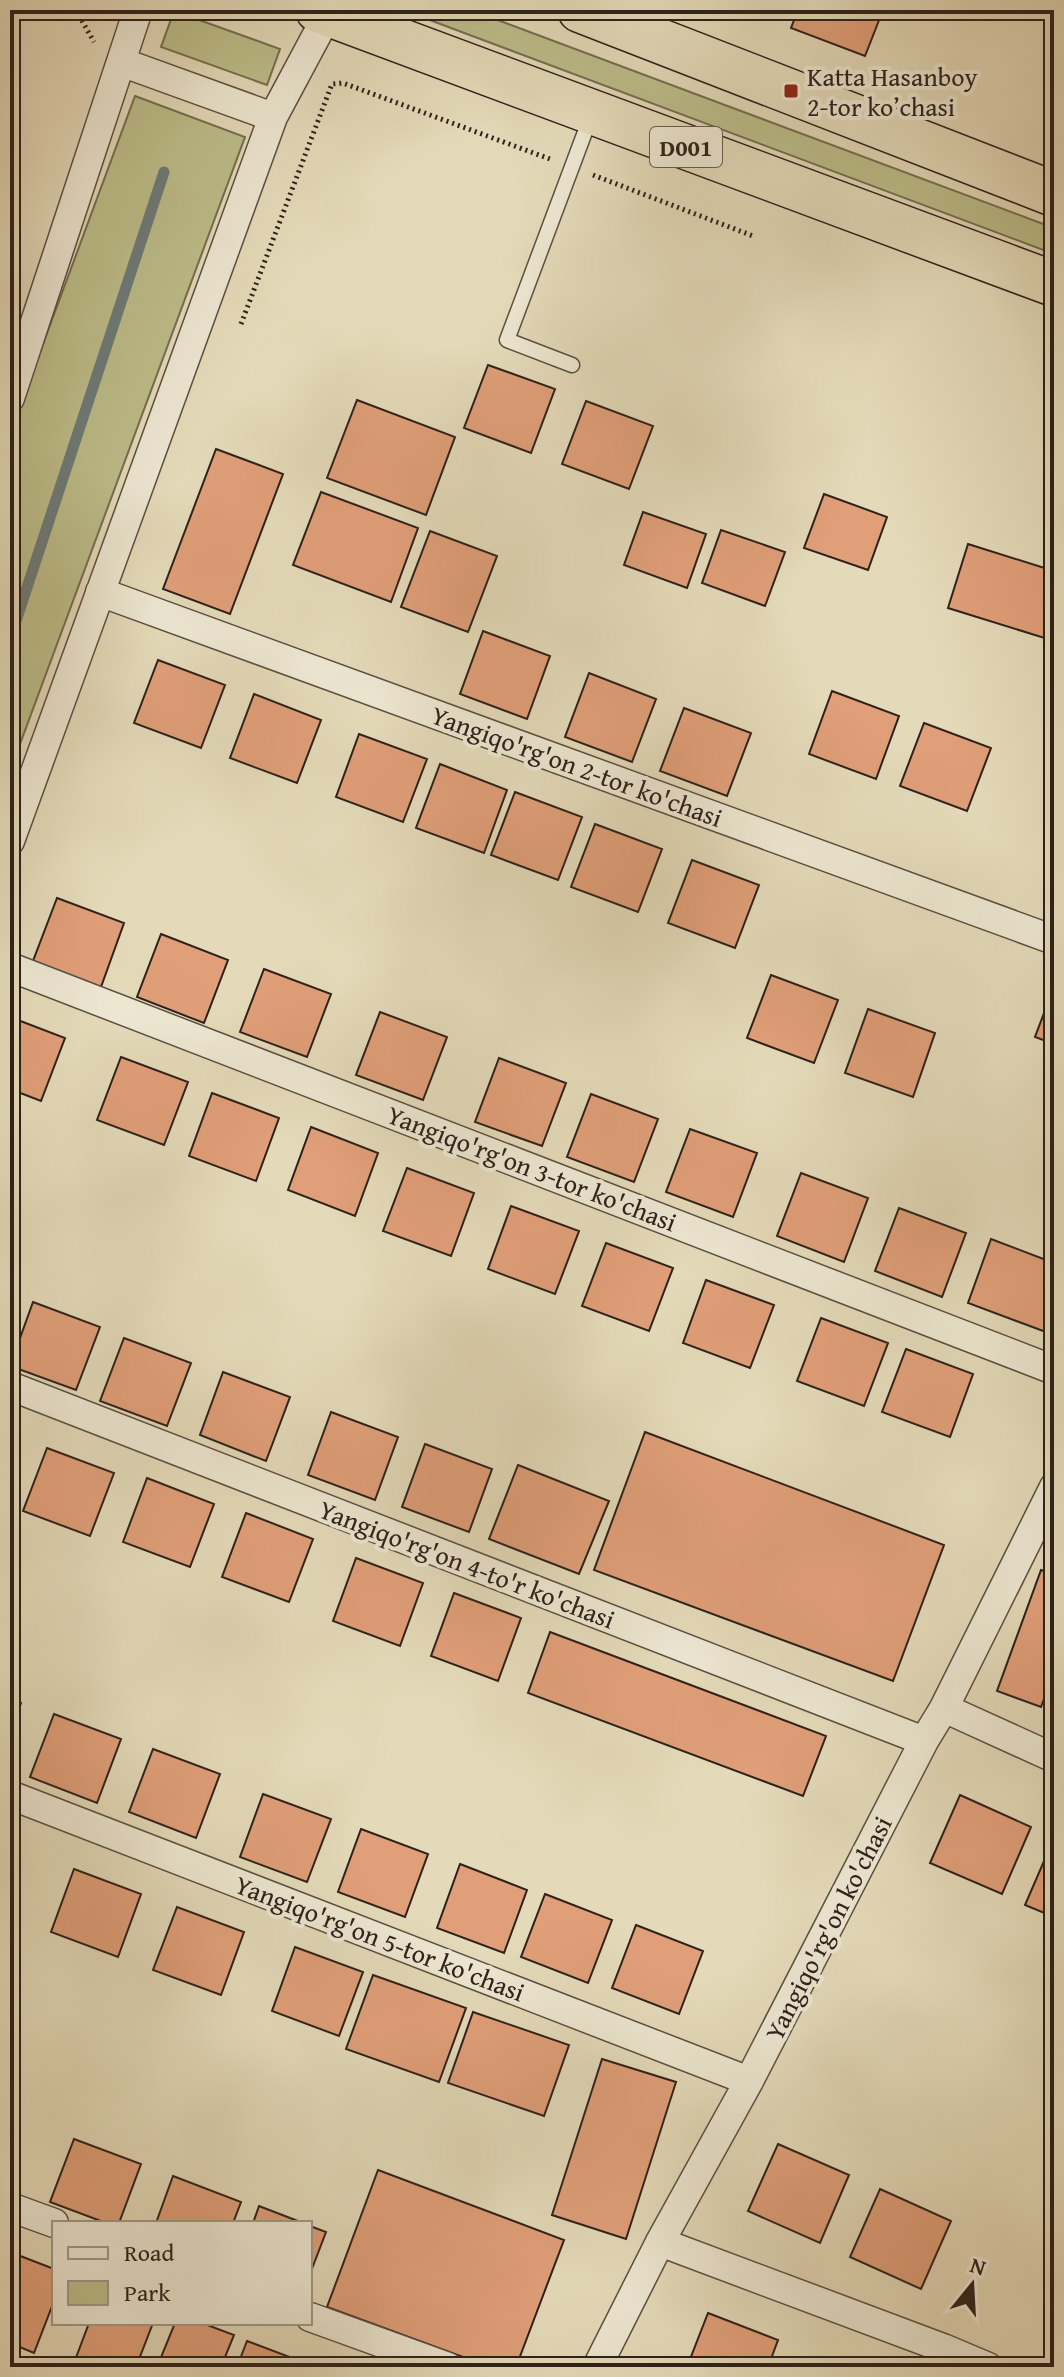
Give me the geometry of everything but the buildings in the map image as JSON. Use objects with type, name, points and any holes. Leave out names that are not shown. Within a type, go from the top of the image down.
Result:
[{"type":"highway","points":[[580,10],[1054,194]]},
{"type":"highway","name":"D001","points":[[323,12],[1054,284]]},
{"type":"street","points":[[10,398],[16,364],[138,10]]},
{"type":"street","points":[[10,841],[273,117],[323,12]]},
{"type":"street","points":[[121,62],[273,117]]},
{"type":"street","name":"Yangiqo'rg'on 2-tor ko'chasi","points":[[100,592],[1054,940]]},
{"type":"street","name":"Yangiqo'rg'on 3-tor ko'chasi","points":[[10,967],[1054,1370]]},
{"type":"street","name":"Yangiqo'rg'on 4-to'r ko'chasi","points":[[10,1386],[924,1741]]},
{"type":"street","name":"Yangiqo'rg'on ko'chasi","points":[[597,2367],[660,2242],[749,2081],[924,1741],[944,1708],[1054,1487]]},
{"type":"street","points":[[944,1708],[1054,1758]]},
{"type":"street","name":"Yangiqo'rg'on 5-tor ko'chasi","points":[[10,1795],[749,2081]]},
{"type":"street","points":[[10,2207],[52,2222]]},
{"type":"street","points":[[660,2242],[940,2357],[988,2367]]},
{"type":"street","points":[[312,2318],[448,2367]]},
{"type":"lane","points":[[572,365],[507,340],[593,112]]},
{"type":"path","points":[[241,324],[332,84],[343,83],[753,236]]},
{"type":"green space","points":[[403,10],[471,10],[1054,228],[1054,254]]},
{"type":"green space","points":[[174,11],[280,49],[267,85],[161,47]]},
{"type":"green space","points":[[135,96],[245,137],[10,771],[10,433]]},
{"type":"waterway","points":[[10,639],[164,172]]},
{"type":"place","name":"Katta Hasanboy 2-tor ko’chasi","points":[[791,91]]}]
